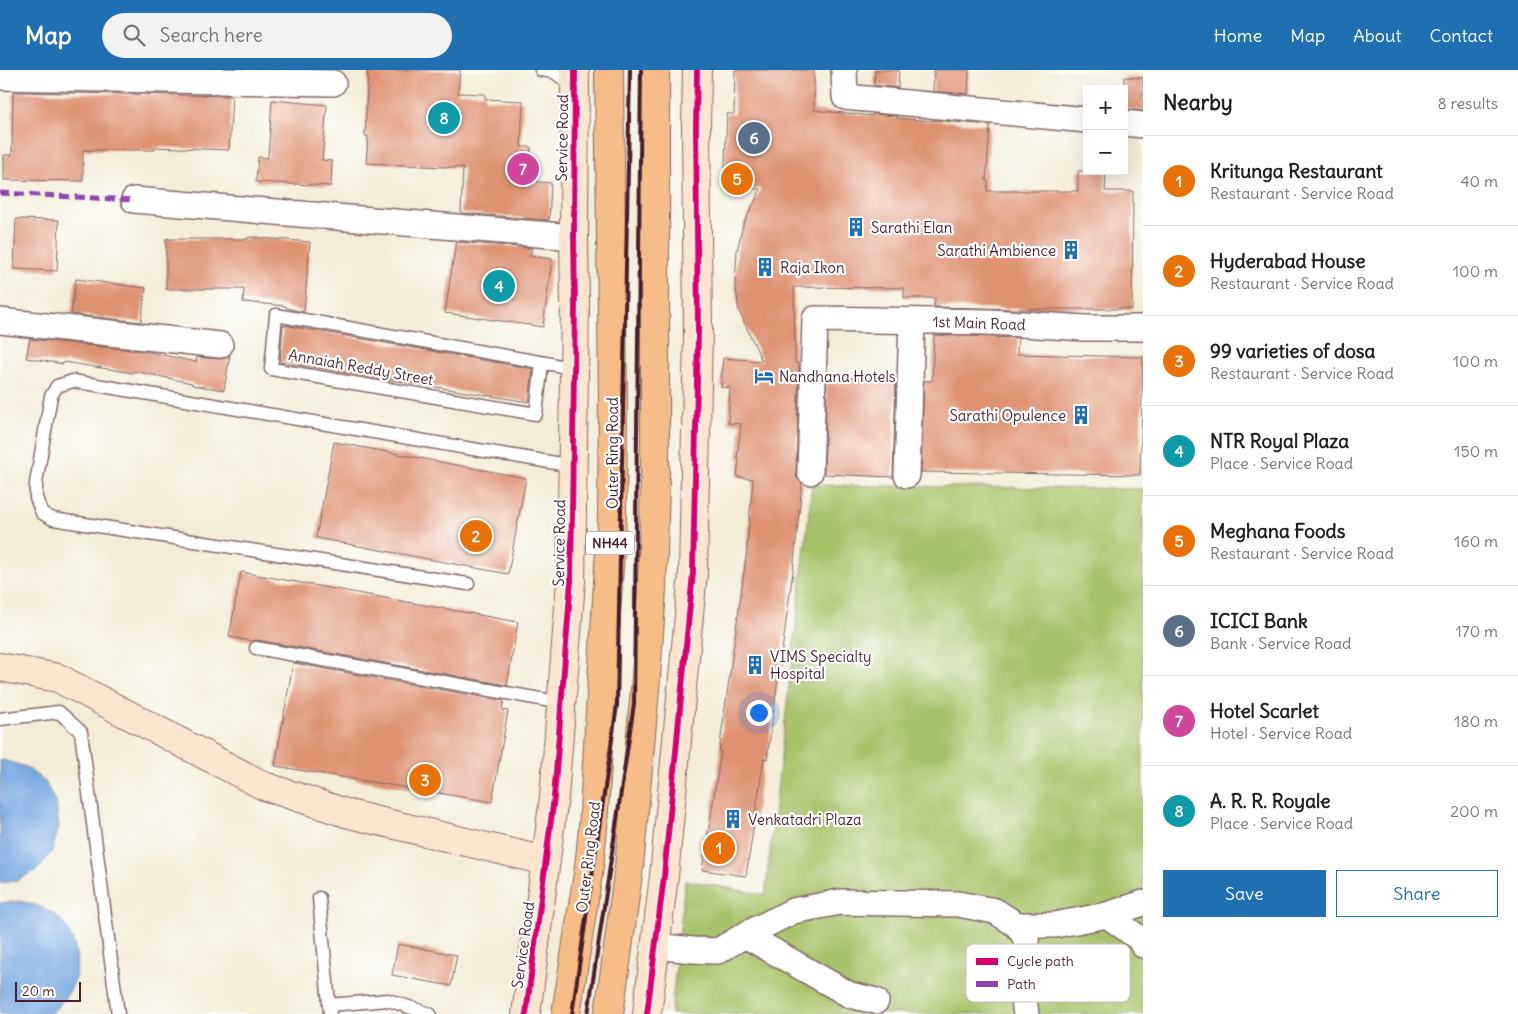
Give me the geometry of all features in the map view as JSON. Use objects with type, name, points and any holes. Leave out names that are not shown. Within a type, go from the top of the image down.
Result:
[{"type":"highway","name":"Outer Ring Road","points":[[566,1014],[589,867],[593,828],[612,517],[609,70]]},
{"type":"highway","name":"NH44","points":[[609,1014],[629,867],[652,589],[655,481],[655,70]]},
{"type":"street","points":[[647,1014],[664,876],[693,573],[698,333],[697,70]]},
{"type":"street","points":[[844,70],[845,97],[1083,120]]},
{"type":"street","points":[[0,77],[333,83]]},
{"type":"street","name":"Service Road","points":[[526,1014],[554,797],[571,581],[575,305],[575,79]]},
{"type":"street","points":[[1128,123],[1143,125]]},
{"type":"street","points":[[134,200],[574,237]]},
{"type":"street","name":"1st Main Road","points":[[810,472],[815,319],[990,322],[1085,328],[1143,328]]},
{"type":"street","points":[[0,320],[220,345]]},
{"type":"street","points":[[908,475],[912,321]]},
{"type":"street","points":[[0,667],[58,678],[264,786],[349,814],[546,861]]},
{"type":"street","points":[[655,946],[718,951],[793,911],[840,902],[958,904],[995,911],[1018,925],[1026,938],[1026,944]]},
{"type":"street","points":[[1018,925],[1055,925],[1107,915],[1143,903]]},
{"type":"street","points":[[1107,915],[1140,939],[1143,945]]},
{"type":"street","points":[[745,935],[850,995],[876,1001]]},
{"type":"lane","points":[[540,70],[554,72],[575,79]]},
{"type":"lane","name":"Annaiah Reddy Street","points":[[542,362],[536,414],[271,369],[276,315],[542,362],[574,369]]},
{"type":"lane","points":[[468,584],[53,519],[42,513],[36,498],[36,483],[51,396],[58,386],[73,381],[573,466]]},
{"type":"lane","points":[[256,648],[296,652],[562,703]]},
{"type":"lane","points":[[0,719],[59,712],[81,732],[118,1014]]},
{"type":"lane","points":[[319,898],[329,1009],[388,1000],[430,1014]]},
{"type":"green space","points":[[812,485],[1143,489],[1143,1014],[671,1014],[685,880],[765,895]]},
{"type":"water","points":[[3,760],[26,767],[45,782],[56,803],[59,827],[52,851],[37,870],[16,881],[0,883],[0,761]]},
{"type":"water","points":[[20,901],[38,906],[60,919],[69,933],[76,952],[77,962],[74,982],[64,999],[50,1013],[0,1014],[0,903]]},
{"type":"building","points":[[368,70],[460,70],[458,93],[485,94],[485,99],[523,101],[521,147],[531,147],[529,181],[551,183],[549,220],[461,213],[463,168],[366,163],[368,136],[365,136]]},
{"type":"building","points":[[735,70],[814,70],[814,110],[990,125],[987,191],[1078,191],[1078,171],[1083,171],[1083,175],[1106,175],[1105,191],[1133,191],[1132,309],[934,307],[935,298],[904,298],[904,288],[794,287],[795,363],[799,363],[796,472],[797,478],[802,484],[793,571],[767,759],[764,758],[746,876],[702,870],[721,752],[719,752],[746,557],[753,479],[737,477],[741,424],[728,423],[730,388],[721,387],[723,358],[762,361],[739,311],[735,283],[737,251],[743,225],[761,189],[724,188],[727,114],[734,114]]},
{"type":"building","points":[[875,70],[899,70],[898,88],[874,85]]},
{"type":"building","points":[[934,70],[969,70],[968,94],[933,91]]},
{"type":"building","points":[[1124,77],[1143,78],[1143,111],[1128,109],[1128,85],[1124,85]]},
{"type":"building","points":[[13,92],[232,96],[229,150],[155,147],[155,150],[83,150],[83,181],[4,180],[4,155],[12,155]]},
{"type":"building","points":[[272,100],[327,105],[322,160],[332,161],[331,186],[256,182],[258,157],[268,158]]},
{"type":"building","points":[[16,219],[59,220],[57,271],[14,269]]},
{"type":"building","points":[[249,237],[310,242],[304,312],[286,308],[286,306],[243,302],[244,289],[166,289],[166,239],[248,239]]},
{"type":"building","points":[[456,242],[532,248],[530,256],[552,259],[543,327],[445,313]]},
{"type":"building","points":[[76,279],[146,288],[141,322],[71,314]]},
{"type":"building","points":[[283,325],[533,369],[529,402],[280,362]]},
{"type":"building","points":[[934,335],[1018,338],[1017,354],[1143,357],[1140,475],[921,472],[924,381],[932,381]]},
{"type":"building","points":[[30,339],[149,352],[196,362],[197,357],[219,359],[230,355],[224,390],[192,385],[192,383],[133,371],[133,373],[26,358]]},
{"type":"building","points":[[827,377],[896,380],[893,477],[824,474]]},
{"type":"building","points":[[334,442],[526,478],[508,574],[316,538]]},
{"type":"building","points":[[241,572],[518,622],[507,685],[257,640],[252,641],[229,637]]},
{"type":"building","points":[[293,663],[504,701],[502,710],[508,711],[492,802],[275,766]]},
{"type":"building","points":[[398,944],[457,955],[451,986],[392,975]]},
{"type":"railway","points":[[572,1014],[617,705],[630,70]]},
{"type":"railway","points":[[588,1014],[634,704],[641,70]]},
{"type":"marked path","points":[[0,193],[134,200]]},
{"type":"cycle path","points":[[526,1014],[554,797],[571,581],[575,305],[575,70]]},
{"type":"cycle path","points":[[647,1014],[664,876],[693,573],[698,333],[697,70]]},
{"type":"place","name":"A. R. R. Royale","points":[[444,118]]},
{"type":"place","name":"ICICI Bank","points":[[754,138]]},
{"type":"place","name":"Hotel Scarlet","points":[[523,169]]},
{"type":"place","name":"Meghana Foods","points":[[737,179]]},
{"type":"place","name":"Sarathi Elan","points":[[856,227]]},
{"type":"place","name":"Sarathi Ambience","points":[[1071,250]]},
{"type":"place","name":"Raja Ikon","points":[[765,267]]},
{"type":"place","name":"NTR Royal Plaza","points":[[499,286]]},
{"type":"place","name":"Nandhana Hotels","points":[[764,376]]},
{"type":"place","name":"Sarathi Opulence","points":[[1081,415]]},
{"type":"place","name":"Hyderabad House","points":[[476,536]]},
{"type":"place","name":"VIMS Specialty Hospital","points":[[755,665]]},
{"type":"place","name":"99 varieties of dosa","points":[[425,780]]},
{"type":"place","name":"Venkatadri Plaza","points":[[733,819]]},
{"type":"place","name":"Kritunga Restaurant","points":[[719,848]]}]
